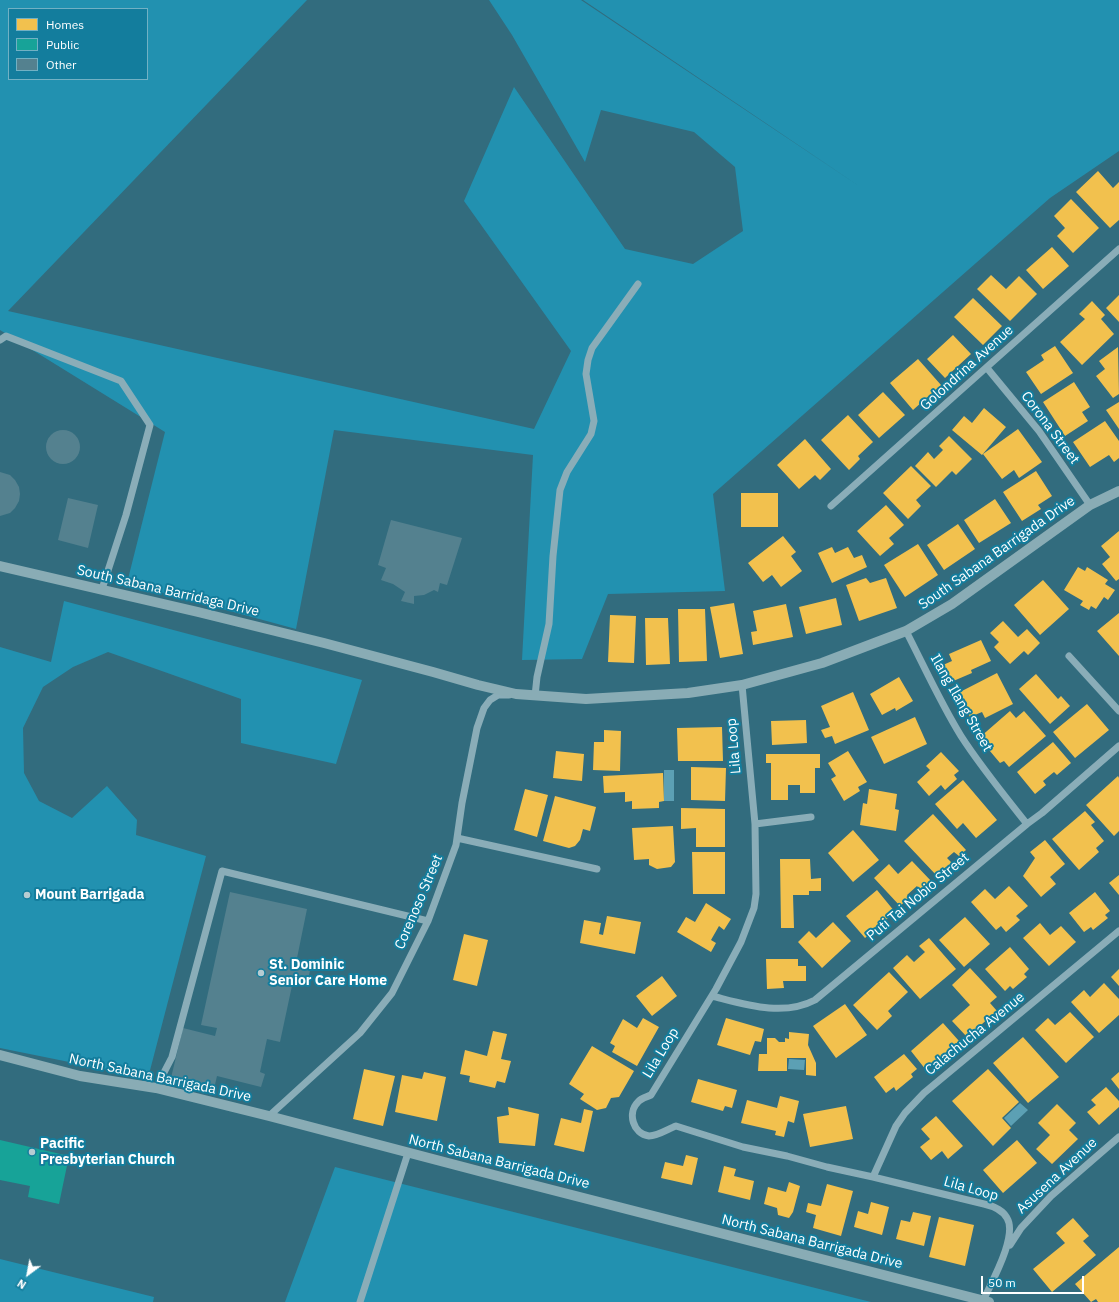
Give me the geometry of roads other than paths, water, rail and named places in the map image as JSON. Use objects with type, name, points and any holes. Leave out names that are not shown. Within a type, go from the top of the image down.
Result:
[{"type":"main road","name":"South Sabana Barrigada Drive","points":[[330,645],[478,685],[516,694],[535,696],[586,699],[688,693],[742,685],[822,663],[906,631],[952,604],[1090,505],[1119,491]]},
{"type":"main road","name":"South Sabana Barridaga Drive","points":[[0,566],[102,589],[330,645]]},
{"type":"main road","name":"North Sabana Barrigada Drive","points":[[0,1055],[80,1076],[156,1088],[269,1116],[986,1301]]},
{"type":"street","name":"Golondrina Avenue","points":[[831,506],[1119,249]]},
{"type":"street","points":[[535,696],[537,677],[549,624],[553,556],[560,490],[567,472],[591,434],[594,421],[586,374],[588,360],[592,348],[638,284]]},
{"type":"street","points":[[0,340],[6,336],[121,381],[150,425],[126,515],[102,589]]},
{"type":"street","name":"Corona Street","points":[[987,368],[1039,431],[1090,505]]},
{"type":"street","name":"Ilang Ilang Street","points":[[906,631],[961,736],[989,777],[1026,824]]},
{"type":"street","points":[[1070,656],[1119,711]]},
{"type":"street","name":"Lila Loop","points":[[742,685],[755,824],[756,894],[754,908],[741,942],[712,996],[652,1095],[641,1099],[635,1105],[631,1118],[638,1131],[644,1135],[653,1135],[676,1126],[743,1147],[873,1177],[999,1209],[1009,1222],[1008,1242],[986,1301]]},
{"type":"street","name":"Corenoso Street","points":[[269,1116],[360,1033],[392,993],[428,921],[456,846],[462,803],[477,728],[484,708],[490,700],[498,695],[516,694]]},
{"type":"street","name":"Puti Tai Nobio Street","points":[[712,996],[765,1008],[799,1006],[814,1000],[1026,824],[1042,813],[1119,746]]},
{"type":"street","points":[[755,824],[811,817]]},
{"type":"street","points":[[457,838],[597,869]]},
{"type":"street","points":[[156,1088],[172,1057],[222,871],[428,921]]},
{"type":"street","name":"Calachucha Avenue","points":[[873,1177],[896,1126],[905,1113],[924,1093],[1119,931]]},
{"type":"street","name":"Asusena Avenue","points":[[1003,1258],[1012,1240],[1034,1213],[1070,1179],[1119,1137]]},
{"type":"street","points":[[360,1302],[408,1153]]},
{"type":"place","name":"Mount Barrigada","points":[[27,895]]},
{"type":"place","name":"St. Dominic Senior Care Home","points":[[261,973]]},
{"type":"place","name":"Pacific Presbyterian Church","points":[[32,1152]]}]
